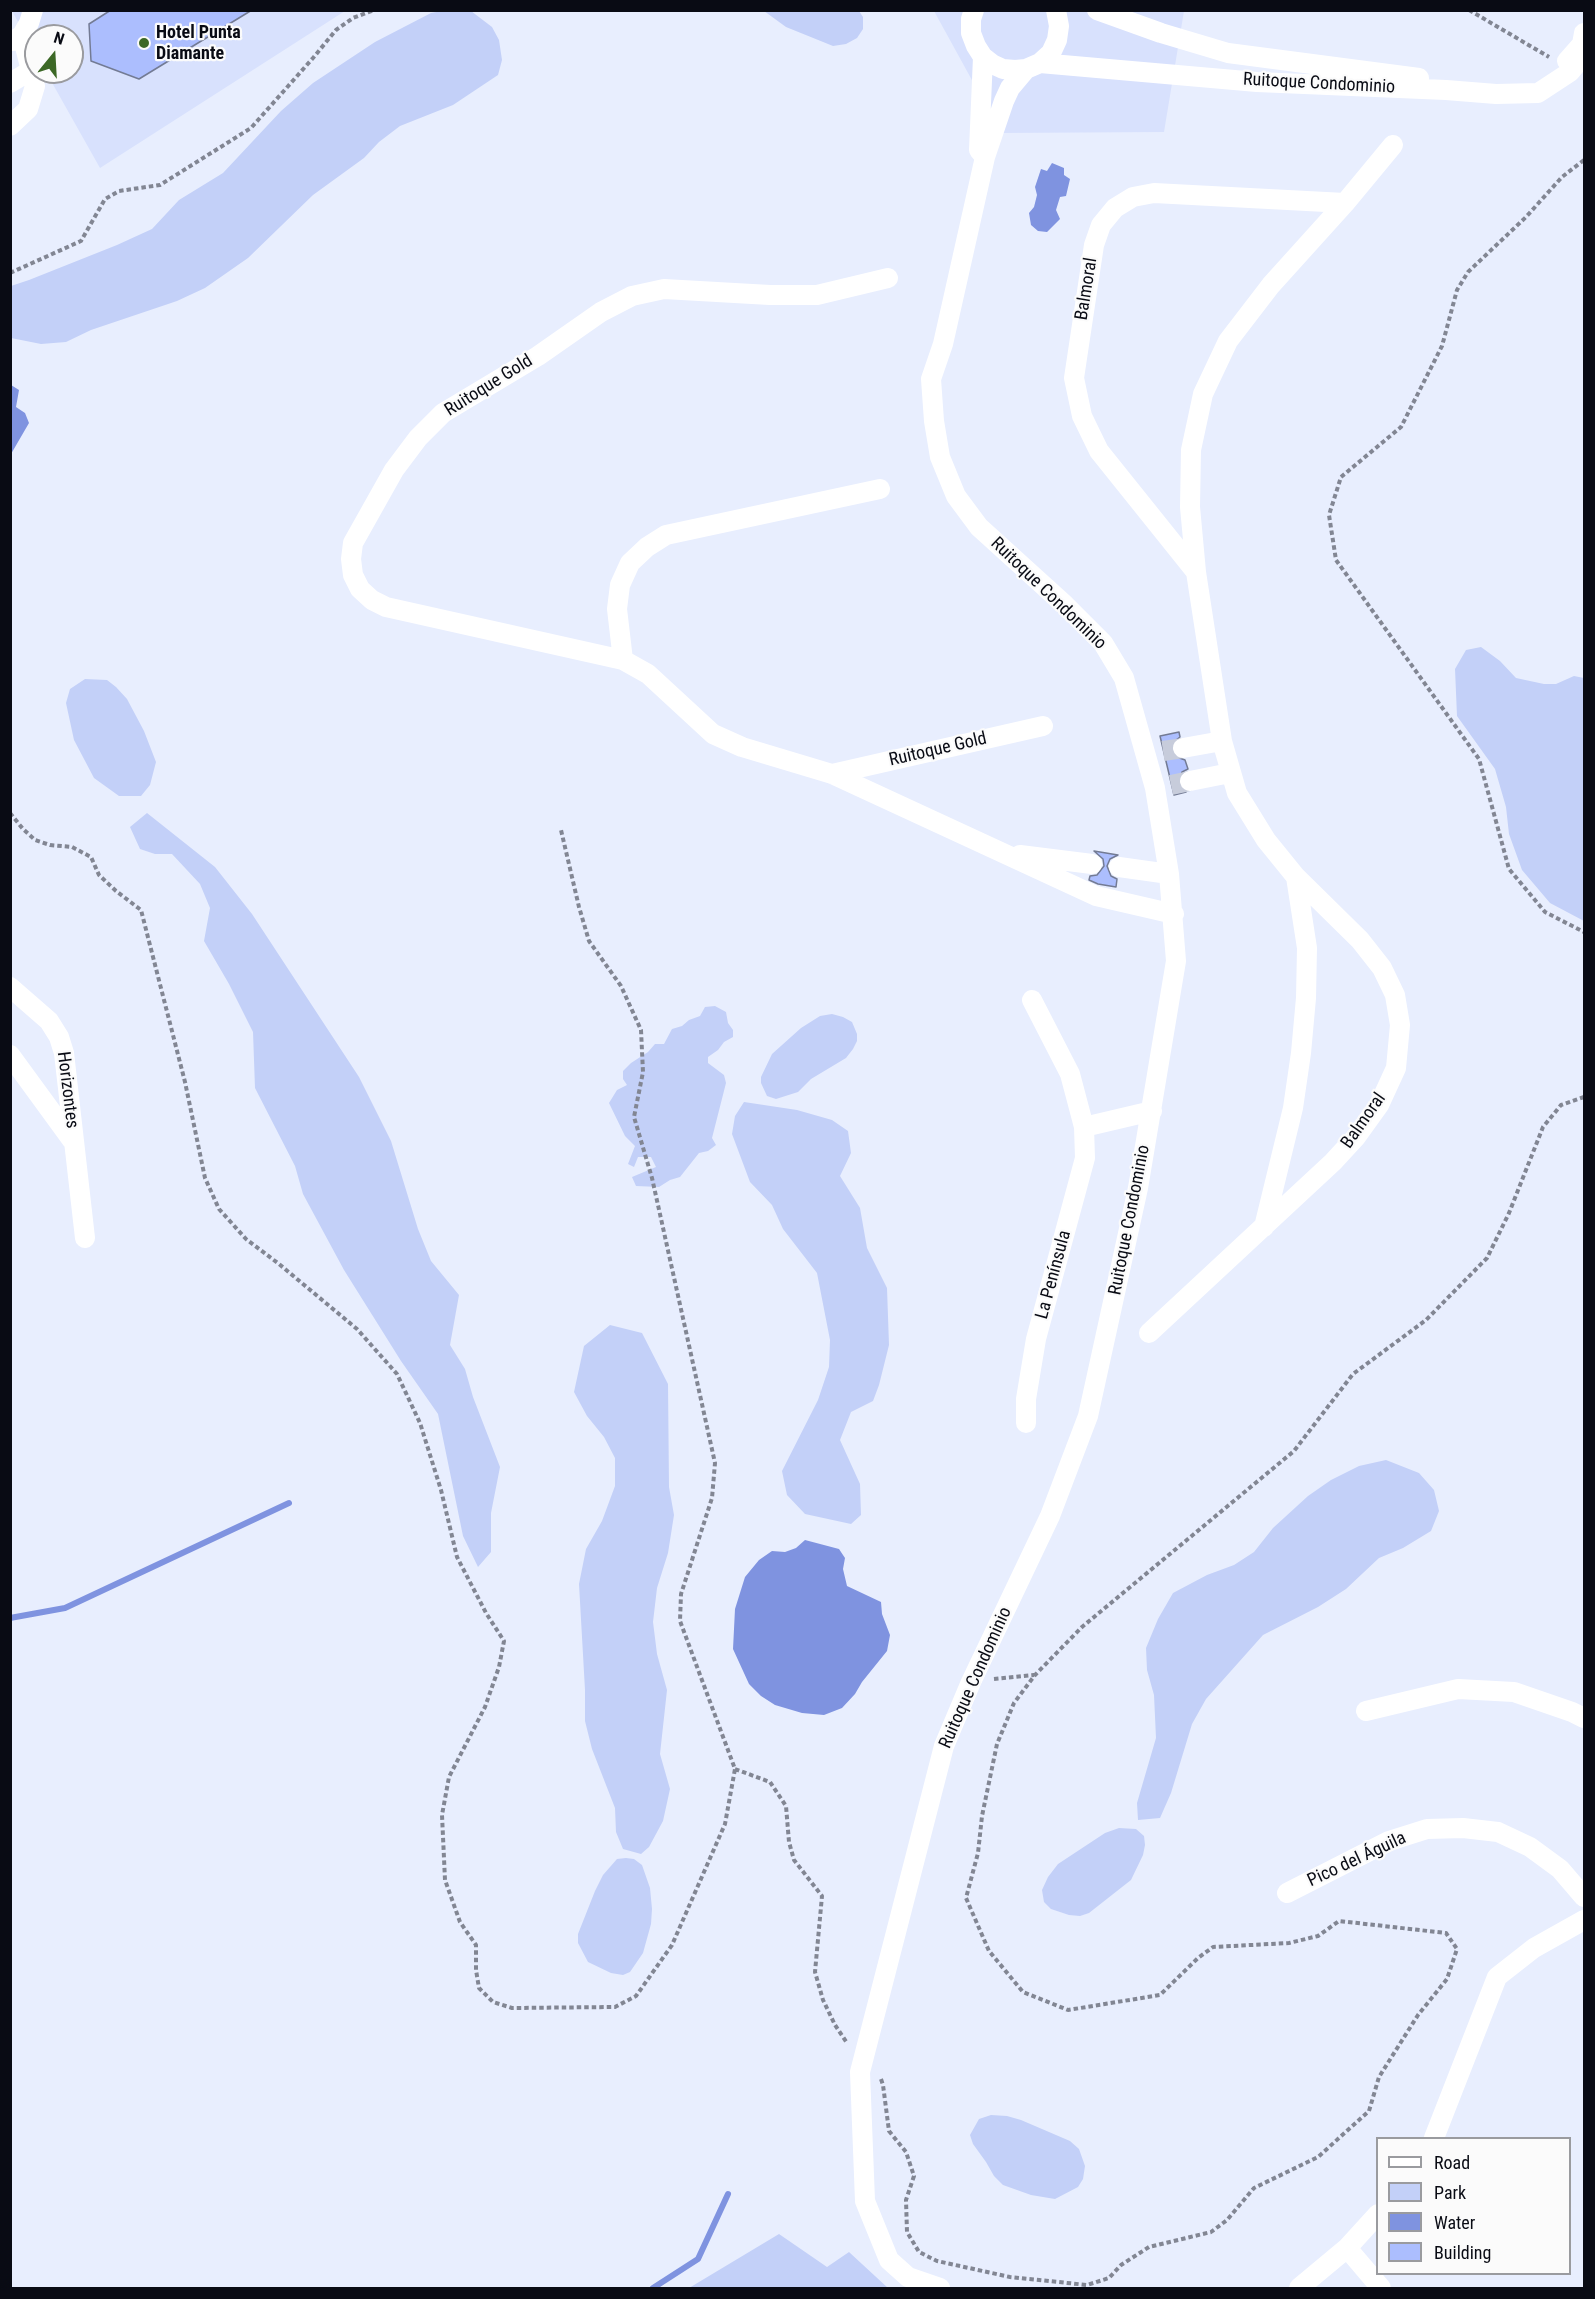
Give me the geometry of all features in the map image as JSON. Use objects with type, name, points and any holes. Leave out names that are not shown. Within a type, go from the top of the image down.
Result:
[{"type":"street","points":[[24,57],[16,39],[30,23],[33,10]]},
{"type":"street","name":"Ruitoque Condominio","points":[[940,2289],[908,2277],[890,2260],[865,2201],[860,2072],[941,1758],[971,1682],[1050,1516],[1088,1416],[1138,1188],[1176,961],[1169,874],[1172,785],[1164,751],[1103,643],[1065,605],[978,527],[956,496],[940,457],[934,421],[932,379],[943,344],[985,157],[1010,88],[1051,53],[1057,40],[1059,26],[1056,10]]},
{"type":"street","name":"Ruitoque Condominio","points":[[1098,10],[1161,33],[1228,53],[1436,80],[1496,85],[1535,84],[1564,65],[1582,44],[1584,33]]},
{"type":"street","name":"Ruitoque Condominio","points":[[970,13],[971,33],[975,46],[983,57],[1003,69],[1033,66],[1257,82],[1496,94],[1538,93],[1570,72],[1584,55]]},
{"type":"street","points":[[10,55],[24,65]]},
{"type":"street","name":"Ruitoque Condominio","points":[[983,57],[979,150],[985,157]]},
{"type":"street","points":[[10,83],[24,73]]},
{"type":"street","points":[[10,126],[19,110],[33,97],[33,84]]},
{"type":"street","name":"Balmoral","points":[[1149,1333],[1333,1162],[1356,1137],[1379,1105],[1396,1068],[1400,1025],[1395,995],[1382,968],[1360,939],[1296,877],[1266,840],[1237,793],[1222,741],[1196,572],[1190,507],[1191,450],[1203,394],[1228,341],[1271,285],[1345,203],[1393,145]]},
{"type":"street","name":"Balmoral","points":[[1196,572],[1099,451],[1082,416],[1074,378],[1094,245],[1101,225],[1115,208],[1124,202],[1133,197],[1154,193],[1345,203]]},
{"type":"street","name":"Ruitoque Gold","points":[[888,278],[817,295],[770,295],[664,289],[632,296],[601,312],[538,356],[443,413],[418,438],[394,470],[353,543],[351,559],[353,575],[360,589],[372,600],[387,607],[623,660],[648,674],[713,734],[742,747],[832,774],[1096,896],[1173,914]]},
{"type":"street","points":[[623,660],[618,609],[620,585],[630,563],[647,547],[666,535],[880,489]]},
{"type":"street","name":"Ruitoque Gold","points":[[832,774],[1043,726]]},
{"type":"street","points":[[1164,751],[1222,741]]},
{"type":"street","points":[[1172,785],[1230,773]]},
{"type":"street","name":"Ruitoque Gold","points":[[1005,853],[1092,864]]},
{"type":"street","points":[[1119,867],[1169,874]]},
{"type":"street","points":[[1263,1227],[1293,1108],[1302,1053],[1307,948],[1296,877]]},
{"type":"street","name":"Horizontes","points":[[10,987],[49,1021],[59,1037],[64,1053],[85,1238]]},
{"type":"street","name":"La Península","points":[[1026,1423],[1026,1399],[1036,1339],[1085,1158],[1084,1127],[1070,1074],[1032,1000]]},
{"type":"street","name":"Horizontes","points":[[10,1055],[74,1143]]},
{"type":"street","points":[[1084,1127],[1152,1111]]},
{"type":"street","points":[[1366,1711],[1458,1689],[1514,1692],[1584,1718]]},
{"type":"street","name":"Pico del Águila","points":[[1287,1893],[1389,1841],[1427,1829],[1463,1828],[1498,1832],[1530,1846],[1560,1869],[1584,1897]]},
{"type":"street","points":[[1435,2137],[1497,1977],[1534,1948],[1584,1920]]},
{"type":"street","points":[[1299,2289],[1347,2248],[1376,2215]]},
{"type":"street","points":[[1347,2248],[1381,2289]]},
{"type":"path","points":[[10,273],[81,241],[105,199],[119,191],[160,185],[251,128],[336,30],[353,18],[374,10]]},
{"type":"path","points":[[1469,10],[1564,65]]},
{"type":"path","points":[[1584,160],[1562,177],[1526,217],[1468,272],[1457,290],[1442,346],[1401,427],[1341,477],[1329,515],[1336,560],[1479,759],[1509,869],[1545,912],[1584,932]]},
{"type":"path","points":[[10,813],[35,840],[50,845],[72,847],[91,857],[99,875],[141,910],[185,1082],[205,1178],[219,1209],[246,1239],[357,1329],[397,1374],[420,1423],[441,1490],[457,1557],[486,1613],[504,1641],[500,1667],[484,1707],[449,1777],[442,1815],[445,1880],[460,1922],[476,1945],[479,1988],[493,2002],[512,2008],[615,2007],[636,1996],[672,1945],[726,1824],[735,1769],[680,1621],[681,1594],[712,1497],[715,1463],[652,1178],[634,1117],[643,1072],[641,1030],[621,986],[589,941],[561,830]]},
{"type":"path","points":[[735,1769],[770,1782],[786,1806],[789,1842],[794,1860],[822,1896],[815,1972],[820,1991],[843,2039],[876,2069],[883,2085],[890,2131],[906,2152],[914,2176],[906,2200],[907,2232],[919,2252],[937,2261],[998,2275],[1087,2285],[1109,2278],[1121,2265],[1149,2247],[1210,2232],[1227,2220],[1254,2188],[1318,2157],[1369,2111],[1379,2078],[1418,2015],[1447,1979],[1456,1949],[1446,1933],[1339,1921],[1318,1936],[1289,1943],[1213,1947],[1198,1958],[1160,1995],[1068,2010],[1023,1992],[989,1951],[966,1898],[978,1853],[982,1816],[997,1744],[1014,1703],[1035,1675],[1082,1627],[1294,1451],[1353,1374],[1426,1320],[1487,1258],[1509,1213],[1543,1127],[1561,1106],[1584,1097]]},
{"type":"path","points":[[971,1682],[1035,1675]]},
{"type":"shaded area","points":[[12,11],[345,11],[100,168],[53,84],[84,84],[84,24],[24,24],[24,32]]},
{"type":"shaded area","points":[[934,11],[1184,11],[1164,132],[1001,133]]},
{"type":"green space","points":[[447,10],[471,11],[492,27],[499,40],[502,60],[498,75],[453,105],[400,126],[379,142],[364,158],[313,195],[248,258],[205,288],[177,301],[91,330],[66,342],[41,344],[11,338],[11,286],[152,229],[179,200],[223,173],[281,111],[313,83],[375,42],[431,13]]},
{"type":"green space","points":[[764,11],[859,11],[863,17],[863,29],[857,38],[846,44],[833,46],[786,27]]},
{"type":"green space","points":[[1481,647],[1500,661],[1516,678],[1556,684],[1574,676],[1584,678],[1584,921],[1550,903],[1522,870],[1509,834],[1506,807],[1495,769],[1457,716],[1455,669],[1466,650]]},
{"type":"green space","points":[[85,679],[107,680],[116,687],[127,699],[144,731],[156,762],[150,785],[141,796],[119,796],[94,778],[74,740],[66,703],[70,689]]},
{"type":"green space","points":[[147,813],[215,867],[252,914],[359,1077],[391,1141],[418,1229],[431,1261],[459,1295],[450,1345],[465,1369],[473,1397],[500,1467],[491,1513],[491,1552],[478,1567],[463,1536],[438,1414],[401,1361],[344,1270],[303,1194],[295,1166],[255,1088],[253,1032],[204,941],[210,908],[200,884],[172,854],[155,854],[140,849],[130,827]]},
{"type":"green space","points":[[715,1006],[726,1012],[728,1023],[733,1030],[733,1037],[708,1057],[708,1063],[724,1075],[726,1083],[712,1138],[716,1145],[708,1151],[699,1153],[680,1177],[659,1187],[636,1186],[632,1177],[656,1167],[651,1157],[638,1157],[634,1167],[628,1164],[635,1146],[625,1136],[609,1103],[617,1090],[627,1085],[623,1079],[623,1071],[655,1044],[664,1044],[672,1029],[700,1016],[705,1007]]},
{"type":"green space","points":[[832,1014],[852,1022],[857,1034],[857,1041],[846,1058],[811,1079],[798,1092],[776,1099],[767,1096],[761,1083],[761,1077],[772,1054],[801,1028],[820,1016]]},
{"type":"green space","points":[[744,1102],[797,1110],[832,1120],[848,1131],[851,1153],[840,1176],[860,1208],[867,1248],[887,1288],[889,1345],[873,1401],[851,1412],[840,1440],[860,1484],[861,1515],[851,1524],[805,1514],[787,1495],[782,1471],[818,1400],[829,1367],[830,1340],[817,1273],[783,1229],[772,1205],[750,1182],[732,1134],[735,1116]]},
{"type":"green space","points":[[610,1325],[642,1333],[668,1384],[669,1487],[674,1515],[668,1553],[657,1588],[653,1622],[657,1654],[667,1690],[660,1754],[670,1789],[663,1821],[649,1847],[641,1854],[623,1849],[616,1832],[615,1808],[592,1749],[585,1721],[579,1584],[586,1549],[602,1521],[615,1486],[615,1458],[574,1392],[584,1346]]},
{"type":"green space","points":[[1386,1460],[1419,1473],[1434,1490],[1439,1511],[1431,1531],[1403,1548],[1379,1558],[1346,1589],[1318,1607],[1263,1635],[1206,1699],[1192,1724],[1171,1793],[1160,1818],[1138,1820],[1137,1803],[1156,1738],[1154,1695],[1147,1670],[1146,1648],[1158,1619],[1173,1593],[1207,1575],[1234,1565],[1254,1552],[1273,1528],[1308,1496],[1331,1480],[1359,1466]]},
{"type":"green space","points":[[1119,1828],[1136,1829],[1144,1836],[1143,1855],[1131,1880],[1089,1913],[1080,1916],[1069,1915],[1051,1909],[1044,1902],[1042,1890],[1058,1864],[1105,1833]]},
{"type":"green space","points":[[617,1859],[634,1859],[642,1865],[650,1888],[652,1909],[651,1924],[643,1953],[630,1972],[623,1975],[611,1973],[588,1962],[578,1943],[578,1934],[603,1875]]},
{"type":"green space","points":[[991,2115],[1021,2120],[1070,2141],[1079,2149],[1085,2166],[1083,2179],[1078,2187],[1055,2199],[1031,2195],[1003,2185],[994,2176],[973,2144],[970,2135],[979,2119]]},
{"type":"green space","points":[[779,2234],[827,2267],[849,2252],[888,2288],[689,2288]]},
{"type":"water","points":[[1052,163],[1064,168],[1064,175],[1070,179],[1066,196],[1060,197],[1056,210],[1060,219],[1047,232],[1038,231],[1031,225],[1029,213],[1034,207],[1037,195],[1035,187],[1041,169],[1047,171]]},
{"type":"water","points":[[11,385],[19,390],[16,407],[25,413],[29,423],[11,454]]},
{"type":"water","points":[[805,1540],[839,1549],[845,1558],[843,1569],[847,1586],[881,1602],[882,1614],[890,1635],[887,1651],[855,1694],[842,1708],[824,1715],[802,1713],[775,1705],[761,1696],[749,1684],[733,1649],[735,1609],[745,1577],[759,1560],[772,1551],[785,1552],[796,1548]]},
{"type":"building","name":"Hotel Punta Diamante","points":[[111,10],[252,10],[139,79],[91,61],[89,24]]},
{"type":"building","points":[[1179,732],[1180,737],[1172,743],[1171,750],[1174,756],[1185,760],[1188,769],[1182,772],[1178,783],[1186,792],[1174,795],[1160,736]]},
{"type":"building","points":[[1094,851],[1118,855],[1110,859],[1107,866],[1111,876],[1117,879],[1116,887],[1089,880],[1090,876],[1097,875],[1104,866],[1103,859]]},
{"type":"waterway","points":[[10,1618],[65,1608],[289,1503]]},
{"type":"waterway","points":[[653,2288],[698,2259],[728,2194]]},
{"type":"tunnel","points":[[1163,751],[1183,748]]},
{"type":"tunnel","points":[[1171,785],[1190,781]]},
{"type":"place","name":"Hotel Punta Diamante","points":[[144,43]]}]
